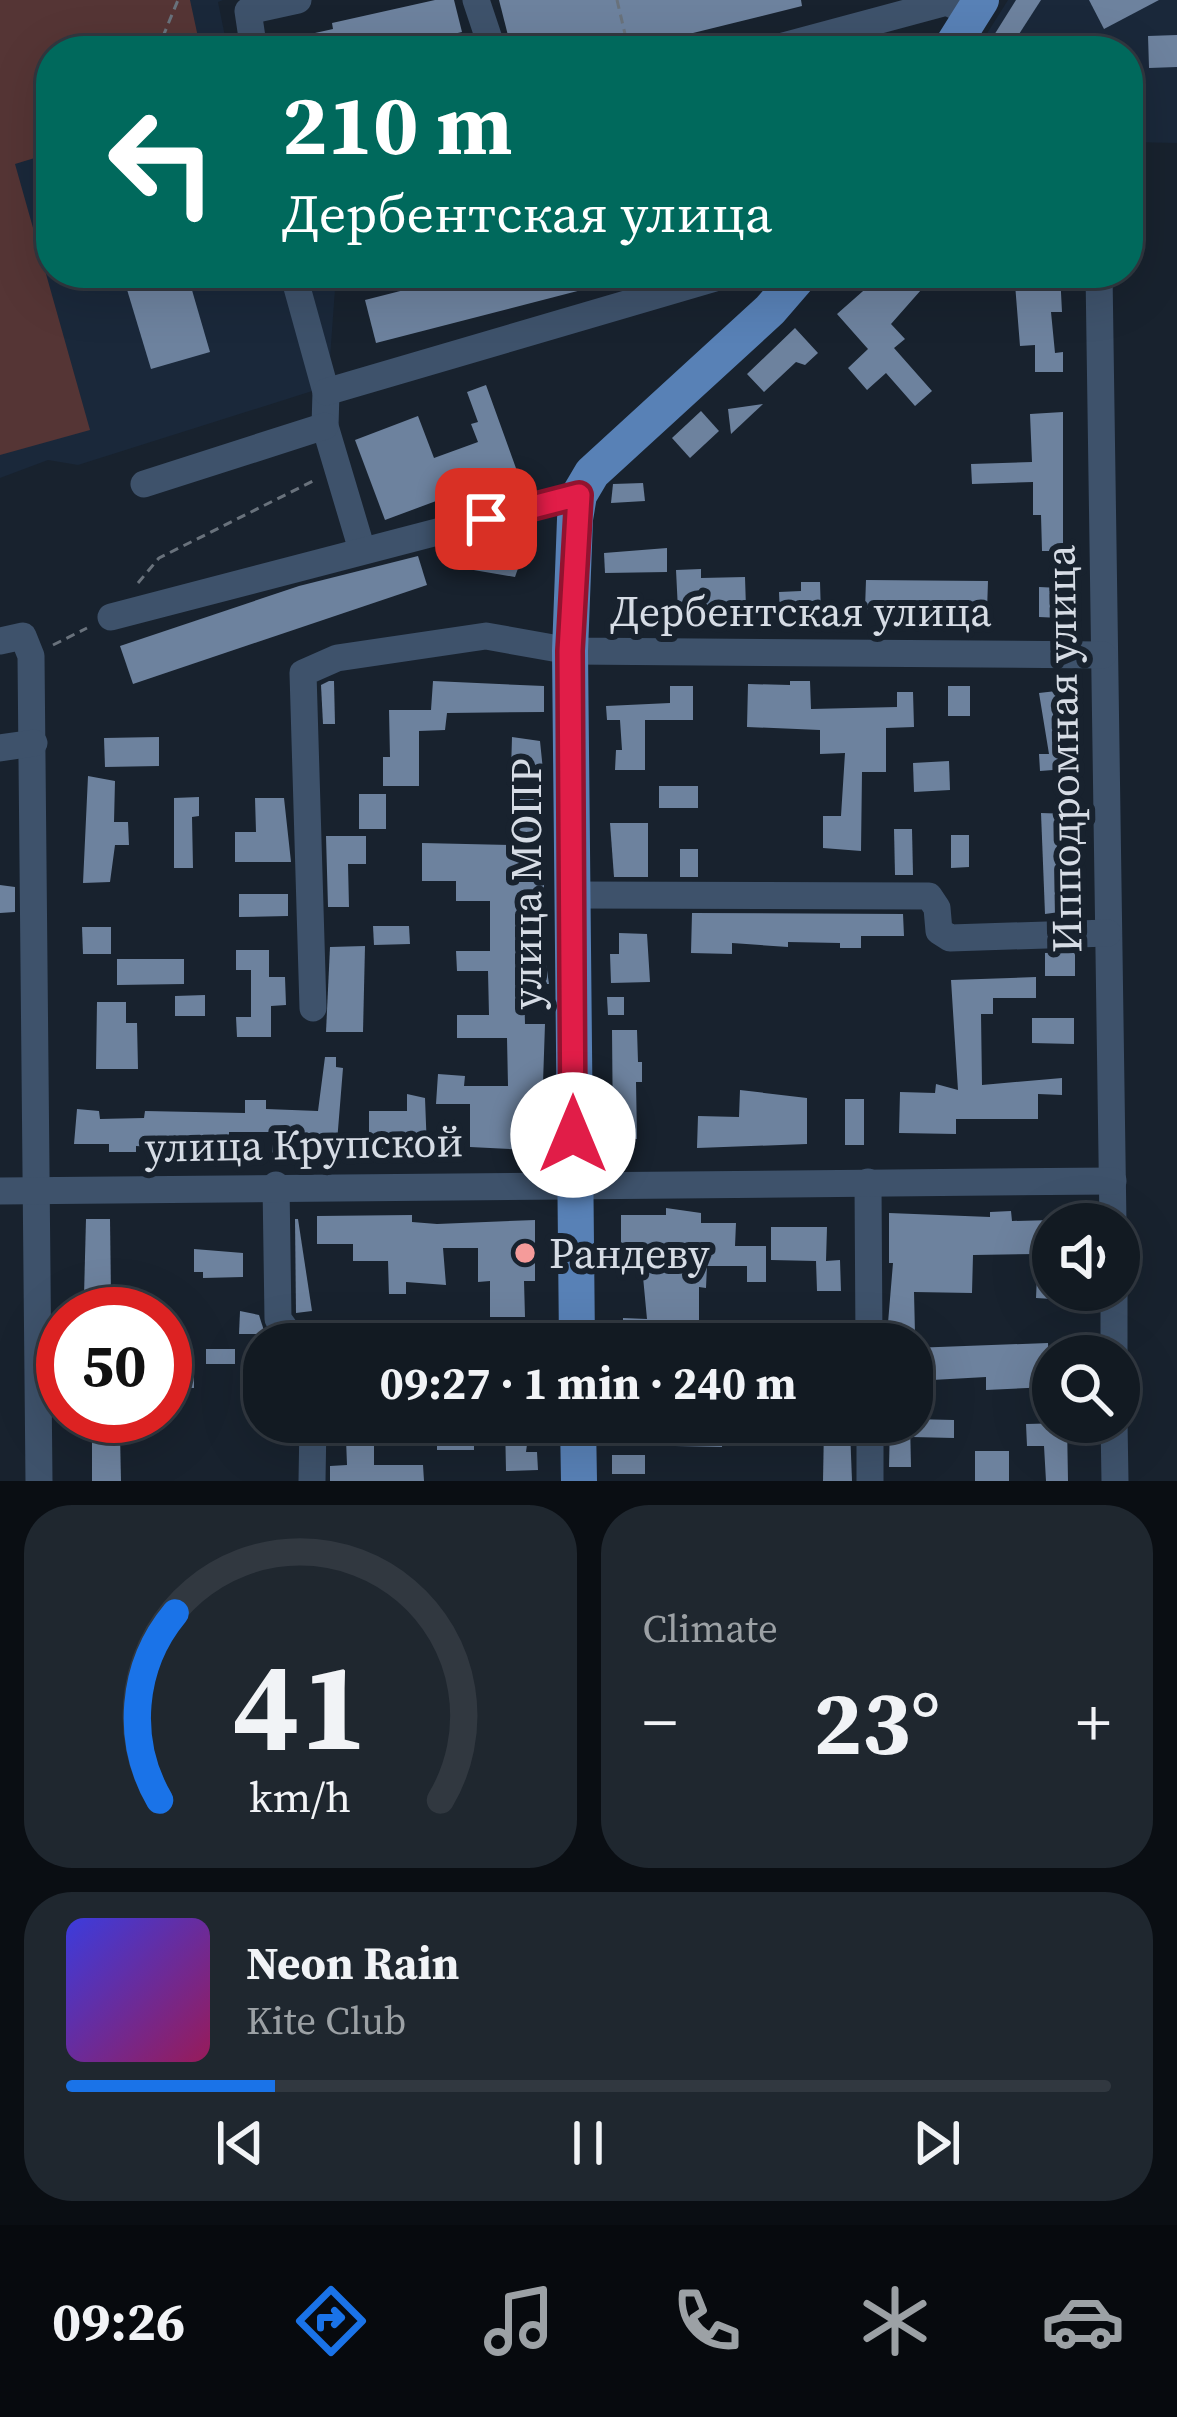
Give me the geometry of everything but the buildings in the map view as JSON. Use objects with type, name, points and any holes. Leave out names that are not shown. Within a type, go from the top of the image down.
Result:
[{"type":"main road","points":[[953,36],[962,4]]},
{"type":"main road","points":[[579,495],[604,461],[778,288]]},
{"type":"main road","name":"улица МОПР","points":[[577,1323],[570,651],[579,495]]},
{"type":"main road","points":[[578,1443],[579,1481]]},
{"type":"street","points":[[252,36],[248,11],[298,0]]},
{"type":"street","points":[[476,0],[488,36]]},
{"type":"street","points":[[828,36],[962,4]]},
{"type":"street","points":[[296,288],[326,392],[325,426],[362,550]]},
{"type":"street","points":[[326,392],[681,288]]},
{"type":"street","name":"Ипподромная улица","points":[[1099,288],[1113,1203]]},
{"type":"street","points":[[144,484],[325,426]]},
{"type":"street","points":[[111,616],[579,495]]},
{"type":"street","name":"Дербентская улица","points":[[313,1008],[303,673],[337,658],[486,636],[570,651],[1103,655]]},
{"type":"street","points":[[18,644],[34,743],[39,1481]]},
{"type":"street","points":[[0,748],[34,743]]},
{"type":"street","points":[[572,895],[929,896],[937,908],[939,931],[950,938],[1108,933]]},
{"type":"street","name":"улица Крупской","points":[[0,1191],[1113,1181]]},
{"type":"street","points":[[868,1182],[869,1323]]},
{"type":"street","points":[[276,1185],[281,1323]]},
{"type":"street","points":[[312,1481],[313,1443]]},
{"type":"street","points":[[870,1443],[870,1481]]},
{"type":"street","points":[[1114,1443],[1115,1481]]},
{"type":"path","points":[[163,36],[178,0]]},
{"type":"path","points":[[617,0],[625,36]]},
{"type":"path","points":[[18,644],[111,616],[159,558],[338,468]]},
{"type":"shaded area","points":[[0,0],[223,0],[218,2],[225,36],[36,36],[36,288],[338,288],[328,386],[78,465],[48,460],[0,478]]},
{"type":"shaded area","points":[[0,0],[190,0],[198,36],[36,36],[36,158],[15,164],[36,238],[36,288],[50,288],[90,430],[0,455]]},
{"type":"shaded area","points":[[1008,0],[1177,0],[1177,143],[1143,142],[1143,36],[985,36]]},
{"type":"place","name":"Рандеву","points":[[525,1253]]},
{"type":"route","points":[[486,519],[579,495],[570,651],[573,1135]]}]
